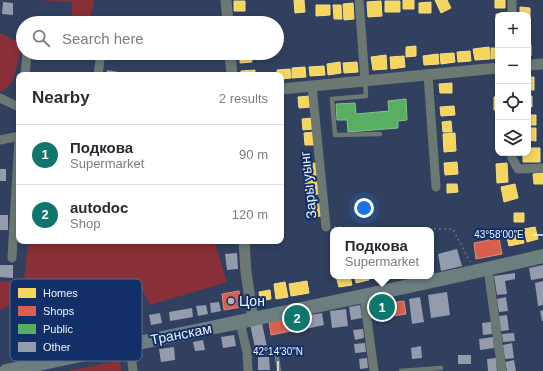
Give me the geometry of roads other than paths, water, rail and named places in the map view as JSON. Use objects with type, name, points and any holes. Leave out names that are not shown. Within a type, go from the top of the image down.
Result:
[{"type":"highway","name":"Транскам","points":[[142,342],[364,297],[543,256]]},
{"type":"highway","name":"Транскам","points":[[6,371],[52,361]]},
{"type":"street","points":[[226,0],[227,16]]},
{"type":"street","points":[[359,0],[365,81]]},
{"type":"street","points":[[512,0],[512,12]]},
{"type":"street","points":[[25,72],[26,60]]},
{"type":"street","points":[[98,72],[100,60]]},
{"type":"street","points":[[231,60],[232,72]]},
{"type":"street","points":[[531,65],[543,64]]},
{"type":"street","points":[[284,89],[495,68]]},
{"type":"street","points":[[428,75],[436,187]]},
{"type":"street","name":"Зары уынг","points":[[312,86],[326,227]]},
{"type":"street","points":[[0,98],[16,106]]},
{"type":"street","points":[[0,140],[9,137],[16,137]]},
{"type":"street","points":[[512,156],[518,169],[543,168]]},
{"type":"street","points":[[12,258],[16,189]]},
{"type":"street","points":[[244,244],[248,371]]},
{"type":"street","points":[[482,270],[502,371]]},
{"type":"street","points":[[364,297],[374,371]]},
{"type":"street","points":[[132,361],[133,371]]},
{"type":"lane","points":[[365,81],[366,96],[332,98],[335,135],[380,134]]},
{"type":"lane","points":[[247,352],[276,351],[279,371]]},
{"type":"lane","points":[[21,361],[22,368]]},
{"type":"lane","points":[[401,371],[441,368]]},
{"type":"place","name":"Цон","points":[[231,301]]},
{"type":"place","name":"Подкова","points":[[382,307]]},
{"type":"place","name":"autodoc","points":[[297,318]]}]
